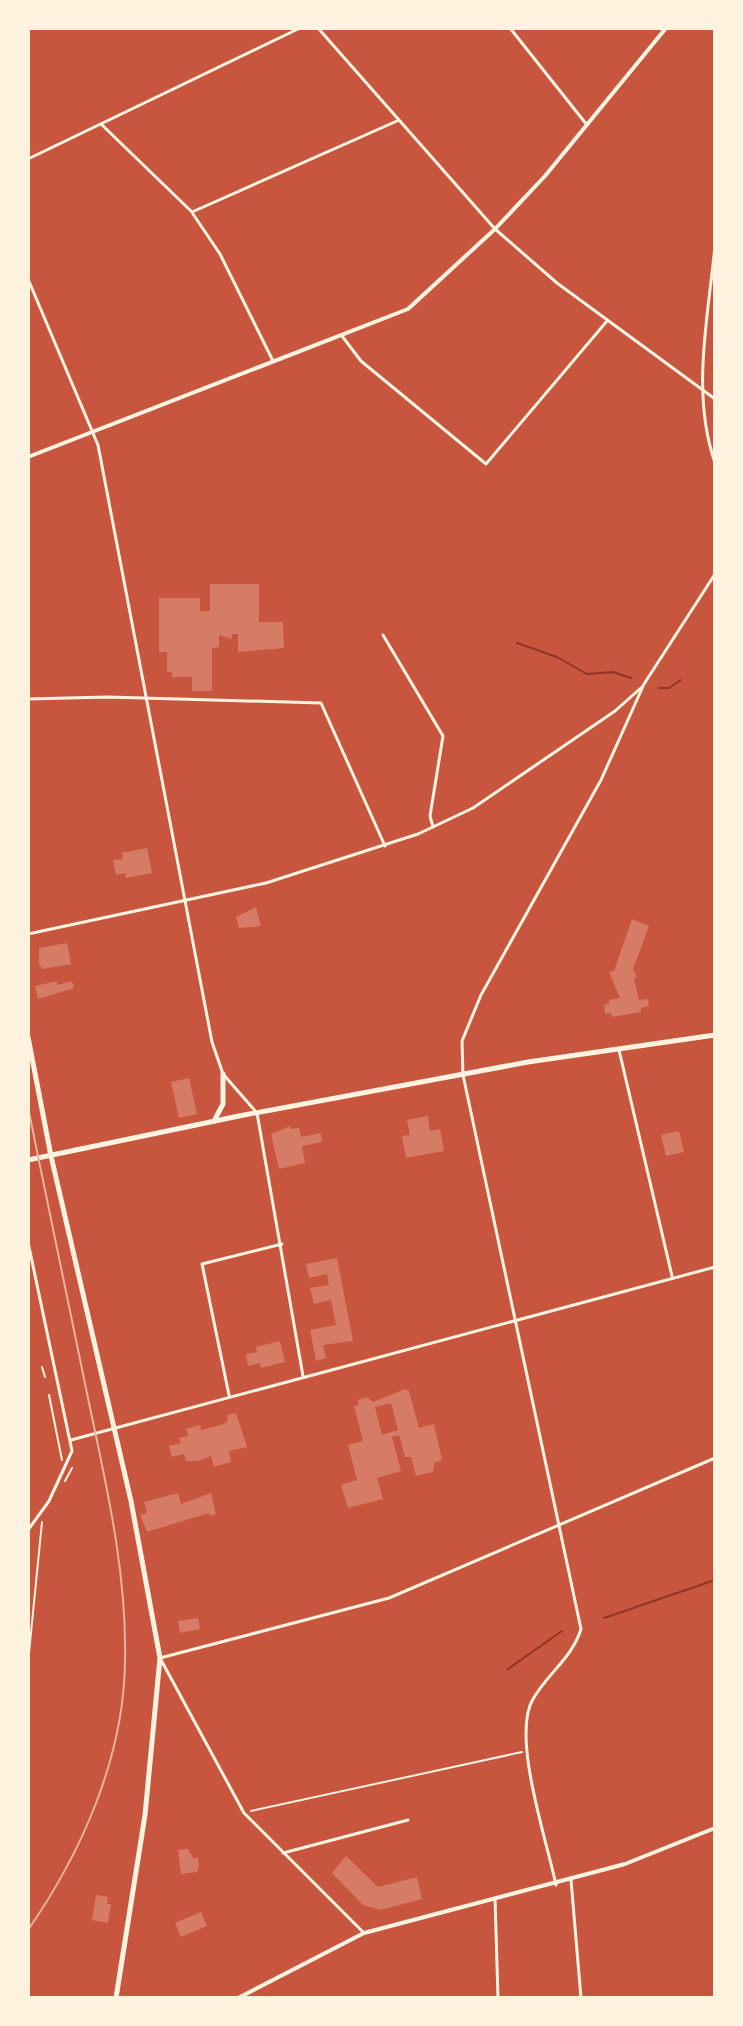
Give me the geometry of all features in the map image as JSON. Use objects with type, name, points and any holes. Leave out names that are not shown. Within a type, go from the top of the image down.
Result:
[{"type":"main road","points":[[28,1160],[214,1121],[463,1075],[715,1035]]},
{"type":"main road","points":[[28,1037],[51,1156],[114,1427],[160,1658],[145,1815],[116,1998]]},
{"type":"main road","points":[[214,1121],[223,1104],[223,1074]]},
{"type":"street","points":[[28,159],[300,28]]},
{"type":"street","points":[[318,28],[495,229],[607,321],[715,399]]},
{"type":"street","points":[[510,28],[587,125]]},
{"type":"street","points":[[28,457],[408,309],[495,229],[587,125],[666,28]]},
{"type":"street","points":[[192,212],[398,120]]},
{"type":"street","points":[[101,124],[192,212],[220,254],[273,361]]},
{"type":"street","points":[[715,246],[701,390],[702,423],[715,463]]},
{"type":"street","points":[[28,279],[93,432],[212,1042],[223,1074],[257,1113],[303,1376]]},
{"type":"street","points":[[709,306],[715,308]]},
{"type":"street","points":[[342,336],[361,361],[486,464],[607,321]]},
{"type":"street","points":[[556,1885],[523,1731],[532,1700],[567,1658],[581,1629],[463,1075],[462,1041],[475,1008],[601,780],[644,684],[715,574]]},
{"type":"street","points":[[383,635],[443,736],[430,816],[433,827]]},
{"type":"street","points":[[28,934],[266,883],[385,846],[433,827],[473,808],[615,711],[644,684]]},
{"type":"street","points":[[28,699],[321,703],[385,846]]},
{"type":"street","points":[[619,1048],[672,1276]]},
{"type":"street","points":[[28,1242],[30,1268],[71,1440],[68,1466],[28,1530]]},
{"type":"street","points":[[229,1396],[202,1264],[282,1244]]},
{"type":"street","points":[[71,1440],[672,1276],[715,1267]]},
{"type":"street","points":[[364,1933],[244,1813],[160,1658],[389,1598],[715,1458]]},
{"type":"street","points":[[283,1853],[408,1820]]},
{"type":"street","points":[[238,1998],[364,1933],[556,1885],[625,1864],[715,1828]]},
{"type":"street","points":[[571,1880],[581,1998]]},
{"type":"street","points":[[495,1898],[498,1998]]},
{"type":"path","points":[[42,1367],[45,1377]]},
{"type":"path","points":[[49,1395],[62,1461]]},
{"type":"path","points":[[59,1492],[72,1468]]},
{"type":"path","points":[[28,1663],[42,1519]]},
{"type":"path","points":[[250,1812],[526,1751]]},
{"type":"path","points":[[28,1878],[28,1887]]},
{"type":"building","points":[[210,584],[259,584],[259,622],[283,622],[284,648],[238,652],[238,634],[232,634],[232,639],[219,635],[219,647],[212,648],[212,691],[192,691],[192,677],[172,677],[172,672],[167,672],[167,652],[159,652],[159,598],[200,598],[200,611],[210,611]]},
{"type":"building","points":[[147,848],[152,873],[126,878],[125,873],[116,875],[113,860],[123,859],[122,853]]},
{"type":"building","points":[[256,907],[261,926],[239,928],[236,917]]},
{"type":"building","points":[[632,919],[649,926],[633,969],[637,977],[634,978],[639,1000],[648,999],[649,1006],[641,1008],[641,1012],[612,1017],[611,1013],[605,1014],[604,1005],[609,1004],[609,1000],[620,998],[609,972],[614,971]]},
{"type":"building","points":[[67,943],[71,964],[43,969],[39,965],[39,948]]},
{"type":"building","points":[[57,981],[57,985],[72,981],[74,988],[38,999],[35,986]]},
{"type":"building","points":[[189,1078],[197,1114],[179,1118],[171,1082]]},
{"type":"building","points":[[428,1116],[430,1131],[440,1129],[444,1151],[406,1158],[402,1136],[410,1135],[407,1120]]},
{"type":"building","points":[[290,1126],[291,1129],[299,1128],[301,1137],[321,1133],[322,1142],[302,1146],[305,1163],[279,1169],[271,1134]]},
{"type":"building","points":[[679,1131],[684,1152],[666,1156],[661,1135]]},
{"type":"building","points":[[337,1258],[353,1341],[323,1345],[326,1358],[316,1361],[310,1330],[336,1325],[331,1300],[314,1304],[310,1288],[329,1285],[327,1274],[309,1278],[306,1264]]},
{"type":"building","points":[[280,1341],[285,1362],[261,1368],[260,1363],[248,1366],[246,1354],[257,1352],[256,1347]]},
{"type":"building","points":[[405,1389],[409,1391],[419,1428],[434,1424],[442,1460],[434,1463],[433,1472],[416,1476],[411,1457],[405,1457],[399,1435],[392,1437],[401,1471],[377,1478],[383,1499],[348,1508],[341,1485],[357,1480],[348,1445],[363,1441],[354,1406],[359,1405],[358,1400],[367,1397],[373,1402]],"holes":[[[391,1403],[398,1430],[382,1435],[375,1407]]]},
{"type":"building","points":[[236,1413],[247,1447],[229,1451],[231,1462],[214,1467],[211,1456],[199,1461],[186,1461],[184,1454],[172,1457],[169,1446],[181,1443],[179,1438],[188,1436],[186,1429],[200,1425],[201,1430],[221,1425],[227,1422],[228,1415]]},
{"type":"building","points":[[178,1493],[181,1504],[211,1493],[216,1514],[210,1516],[209,1513],[147,1532],[140,1515],[147,1513],[144,1502]]},
{"type":"building","points":[[198,1618],[200,1629],[180,1633],[178,1621]]},
{"type":"building","points":[[188,1849],[193,1858],[198,1858],[199,1866],[197,1872],[181,1874],[178,1850]]},
{"type":"building","points":[[346,1856],[378,1887],[417,1877],[422,1899],[381,1910],[363,1905],[332,1873]]},
{"type":"building","points":[[96,1895],[108,1897],[107,1904],[111,1904],[108,1923],[92,1920]]},
{"type":"building","points":[[201,1912],[207,1926],[181,1937],[175,1923]]},
{"type":"waterway","points":[[517,643],[557,657],[587,674],[613,672],[631,678]]},
{"type":"waterway","points":[[659,688],[669,688],[681,680]]},
{"type":"waterway","points":[[604,1618],[715,1580]]},
{"type":"waterway","points":[[508,1669],[562,1631]]},
{"type":"railway","points":[[28,1107],[114,1531],[125,1628],[123,1697],[108,1768],[66,1869],[28,1930]]}]
